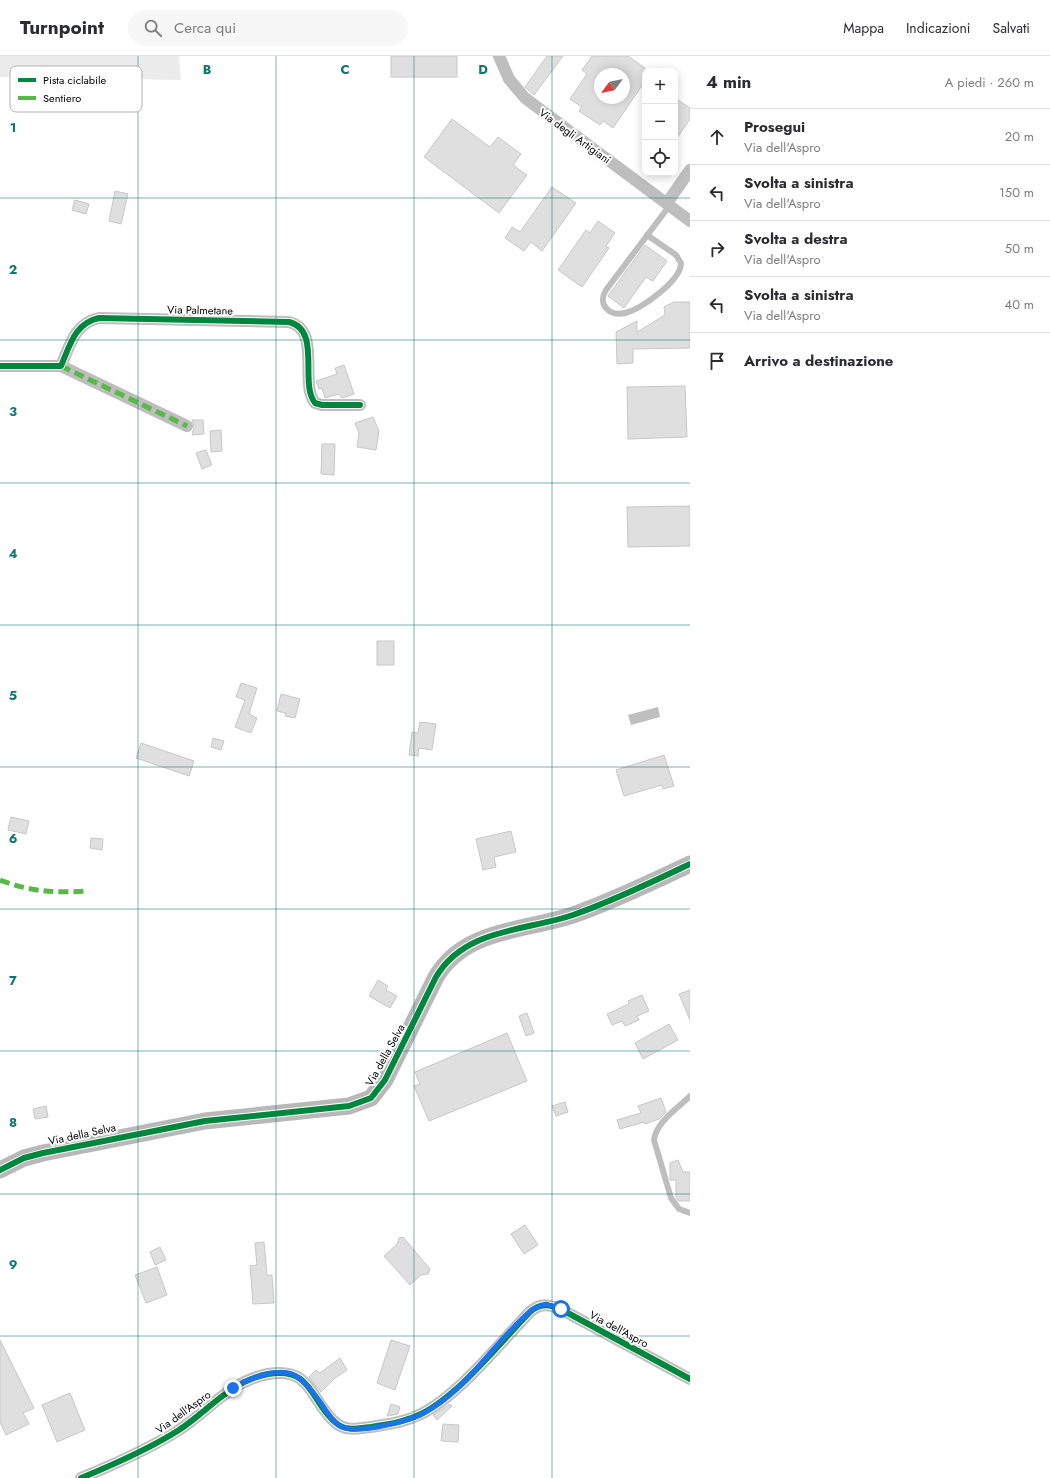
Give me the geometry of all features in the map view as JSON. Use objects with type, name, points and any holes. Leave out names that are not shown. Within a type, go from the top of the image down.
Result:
[{"type":"street","name":"Via degli Artigiani","points":[[499,56],[509,79],[525,98],[690,221]]},
{"type":"street","points":[[668,204],[690,170]]},
{"type":"street","name":"Via Palmetane","points":[[62,366],[76,332],[88,322],[99,318],[289,322],[301,328],[306,337],[311,394],[315,403],[322,405],[360,405]]},
{"type":"street","points":[[0,366],[62,366],[187,426]]},
{"type":"street","name":"Via della Selva","points":[[0,1170],[24,1158],[43,1153],[176,1126],[234,1118],[312,1112],[349,1106],[363,1102],[374,1096],[379,1089],[396,1060],[439,972],[449,959],[460,950],[474,942],[502,932],[574,914],[644,886],[690,864]]},
{"type":"street","name":"Via dell'Aspro","points":[[81,1478],[157,1443],[186,1425],[233,1388],[249,1380],[269,1374],[286,1373],[297,1377],[311,1389],[334,1421],[347,1429],[391,1424],[416,1416],[434,1406],[450,1393],[529,1312],[541,1305],[552,1305],[561,1309],[690,1379]]},
{"type":"lane","points":[[647,235],[676,255],[681,263],[680,272],[661,291],[632,310],[624,313],[612,312],[602,301],[605,293],[668,204]]},
{"type":"lane","points":[[690,1096],[660,1125],[654,1140],[671,1198],[679,1209],[690,1213]]},
{"type":"shaded area","points":[[0,56],[179,56],[181,80],[142,79],[142,66],[10,66],[10,77],[0,77]]},
{"type":"shaded area","points":[[658,707],[660,717],[631,725],[628,715]]},
{"type":"building","points":[[391,56],[457,56],[457,77],[391,77]]},
{"type":"building","points":[[547,56],[563,56],[534,95],[525,87]]},
{"type":"building","points":[[592,56],[628,56],[645,68],[642,68],[642,85],[630,103],[630,68],[594,68],[594,104],[629,104],[613,128],[603,121],[600,125],[579,111],[582,107],[570,99],[587,74],[582,70]]},
{"type":"building","points":[[678,100],[690,108],[690,119],[678,137]]},
{"type":"building","points":[[452,119],[490,147],[498,137],[521,154],[513,165],[527,175],[499,213],[424,157]]},
{"type":"building","points":[[552,187],[576,203],[542,251],[531,242],[524,251],[505,238],[512,227],[520,232]]},
{"type":"building","points":[[115,191],[128,194],[121,224],[109,221]]},
{"type":"building","points":[[75,200],[89,204],[86,214],[72,210]]},
{"type":"building","points":[[598,221],[615,233],[606,246],[609,248],[582,287],[558,270],[586,230],[590,233]]},
{"type":"building","points":[[645,245],[667,261],[653,281],[646,277],[624,308],[608,296]]},
{"type":"building","points":[[674,302],[690,302],[690,348],[633,349],[633,363],[617,364],[616,332],[637,321],[637,332],[665,315],[664,307]]},
{"type":"building","points":[[344,365],[354,394],[342,398],[339,394],[325,398],[322,388],[319,389],[316,381],[337,374],[335,368]]},
{"type":"building","points":[[685,386],[687,437],[628,439],[627,387]]},
{"type":"building","points":[[373,417],[379,431],[376,450],[357,447],[359,433],[355,423]]},
{"type":"building","points":[[192,420],[203,420],[204,434],[192,435],[194,426]]},
{"type":"building","points":[[221,430],[222,451],[211,452],[210,431]]},
{"type":"building","points":[[322,444],[335,444],[334,475],[321,474]]},
{"type":"building","points":[[206,450],[212,465],[202,469],[196,453]]},
{"type":"building","points":[[690,506],[690,546],[628,547],[627,507]]},
{"type":"building","points":[[377,641],[394,641],[394,665],[377,665]]},
{"type":"building","points":[[241,683],[257,688],[249,714],[257,718],[251,733],[235,727],[245,700],[236,697]]},
{"type":"building","points":[[281,694],[300,699],[295,718],[285,716],[286,713],[277,711]]},
{"type":"building","points":[[420,722],[436,724],[432,750],[419,748],[418,756],[409,755],[412,732],[418,733]]},
{"type":"building","points":[[213,738],[224,741],[221,750],[211,747]]},
{"type":"building","points":[[141,743],[194,761],[189,776],[136,758]]},
{"type":"building","points":[[664,755],[674,786],[663,789],[662,785],[624,796],[616,770]]},
{"type":"building","points":[[11,817],[29,821],[26,834],[8,830]]},
{"type":"building","points":[[511,831],[516,852],[494,857],[496,867],[483,870],[476,839]]},
{"type":"building","points":[[91,838],[103,839],[102,850],[90,848]]},
{"type":"building","points":[[378,980],[388,986],[386,990],[397,996],[390,1008],[369,996]]},
{"type":"building","points":[[690,990],[690,1020],[679,994]]},
{"type":"building","points":[[642,995],[649,1011],[637,1016],[639,1020],[625,1026],[622,1021],[612,1025],[607,1014],[629,1004],[628,1001]]},
{"type":"building","points":[[527,1013],[534,1033],[526,1036],[519,1016]]},
{"type":"building","points":[[669,1024],[678,1040],[643,1059],[635,1043]]},
{"type":"building","points":[[507,1033],[527,1081],[429,1121],[414,1086],[420,1084],[415,1072]]},
{"type":"building","points":[[661,1098],[666,1112],[659,1119],[645,1124],[644,1122],[620,1129],[617,1120],[641,1113],[638,1106]]},
{"type":"building","points":[[565,1102],[568,1112],[556,1116],[552,1106]]},
{"type":"building","points":[[46,1106],[48,1117],[35,1119],[33,1109]]},
{"type":"building","points":[[678,1160],[683,1172],[690,1172],[690,1201],[678,1201],[676,1197],[676,1180],[670,1180],[670,1163]]},
{"type":"building","points":[[525,1225],[538,1245],[524,1254],[511,1234]]},
{"type":"building","points":[[403,1237],[430,1269],[428,1274],[421,1275],[410,1285],[384,1256],[397,1244],[399,1238]]},
{"type":"building","points":[[264,1242],[267,1275],[272,1275],[274,1303],[253,1304],[250,1266],[257,1265],[255,1243]]},
{"type":"building","points":[[160,1247],[166,1260],[155,1265],[150,1252]]},
{"type":"building","points":[[157,1267],[167,1295],[146,1303],[135,1275]]},
{"type":"building","points":[[0,1340],[34,1408],[23,1413],[29,1424],[6,1435],[0,1422]]},
{"type":"building","points":[[391,1340],[410,1346],[395,1390],[377,1383]]},
{"type":"building","points":[[340,1358],[347,1370],[335,1378],[321,1392],[309,1377],[316,1370],[320,1373]]},
{"type":"building","points":[[70,1393],[85,1430],[57,1442],[42,1405]]},
{"type":"building","points":[[391,1404],[400,1407],[398,1414],[387,1416]]},
{"type":"building","points":[[450,1404],[452,1406],[437,1420],[433,1415]]},
{"type":"building","points":[[443,1424],[459,1425],[458,1442],[441,1441]]},
{"type":"marked path","points":[[61,366],[187,426]]},
{"type":"marked path","points":[[0,880],[43,891],[87,891]]},
{"type":"cycle path","points":[[0,366],[61,366],[74,336],[84,325],[99,318],[289,322],[299,327],[305,335],[308,346],[309,383],[311,394],[315,403],[322,405],[360,405]]},
{"type":"cycle path","points":[[0,1170],[24,1158],[43,1153],[205,1121],[349,1106],[371,1098],[385,1080],[436,977],[448,961],[463,949],[480,940],[498,934],[588,910],[690,864]]},
{"type":"cycle path","points":[[81,1478],[156,1444],[179,1430],[231,1390],[243,1383],[268,1374],[283,1373],[294,1375],[302,1380],[327,1415],[344,1428],[353,1429],[371,1427],[415,1417],[450,1395],[478,1368],[533,1309],[547,1305],[566,1312],[690,1379]]},
{"type":"route","points":[[233,1388],[243,1382],[262,1376],[276,1373],[289,1373],[300,1379],[311,1389],[339,1426],[347,1429],[354,1429],[391,1424],[422,1414],[444,1399],[460,1385],[533,1309],[546,1304],[561,1309]]}]
